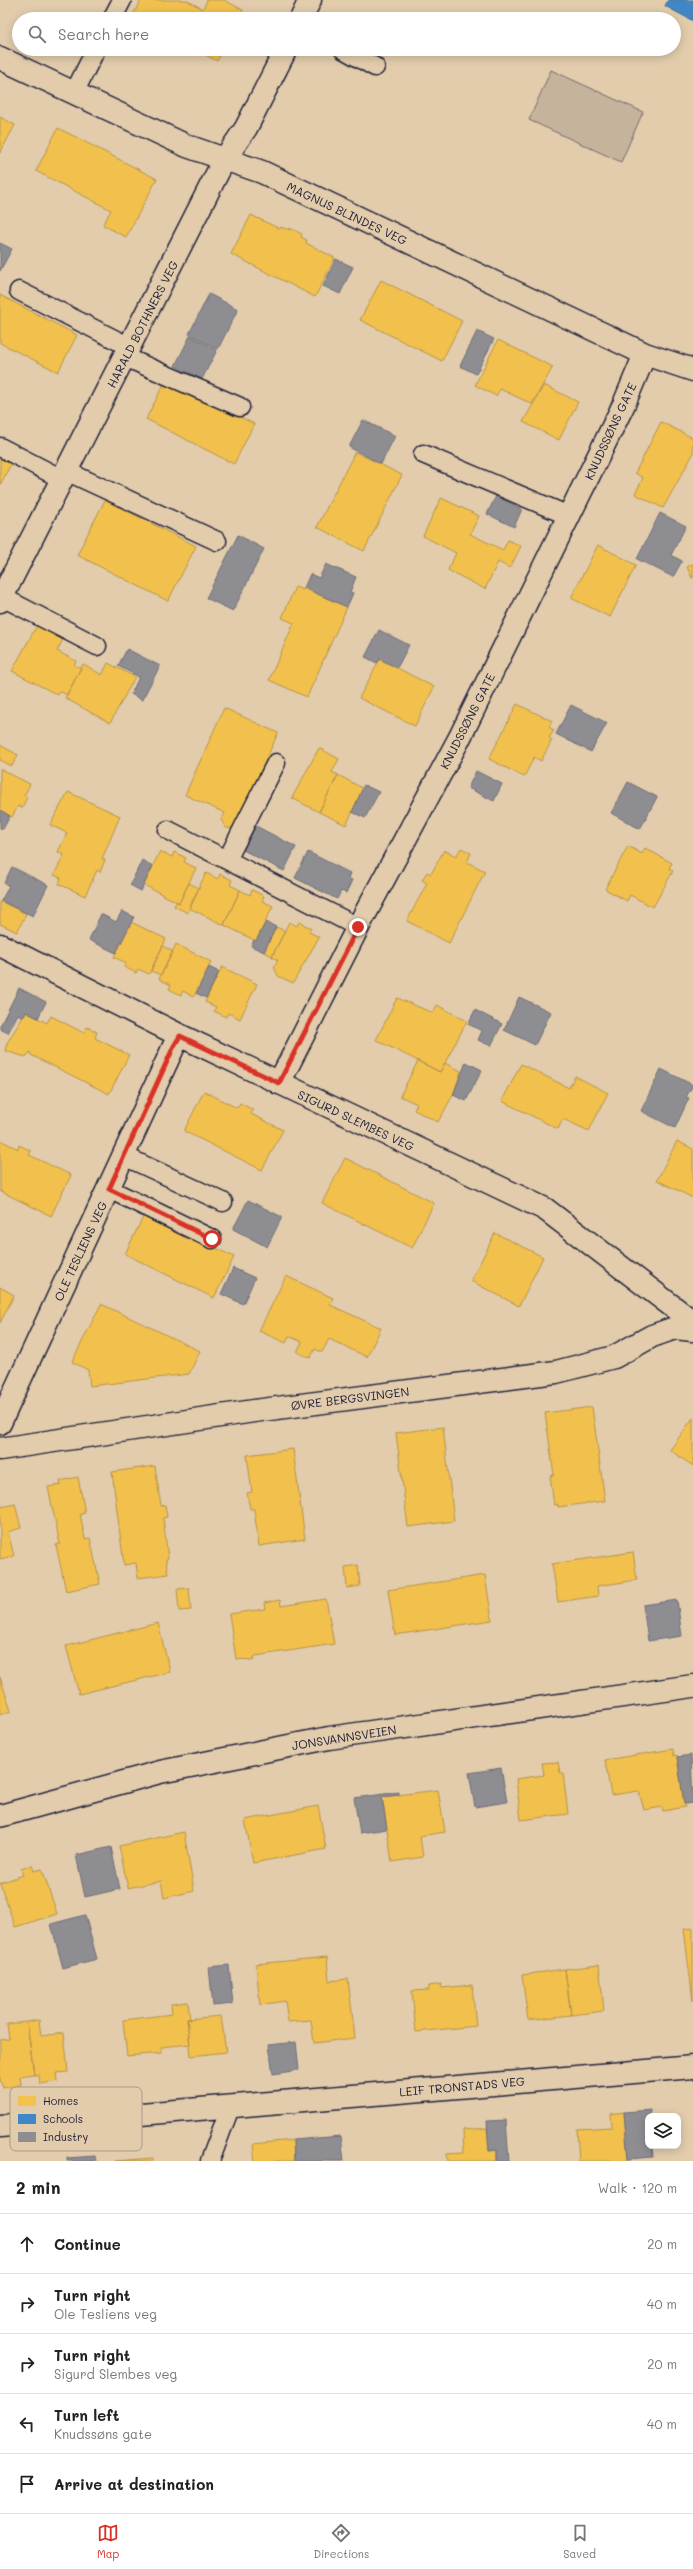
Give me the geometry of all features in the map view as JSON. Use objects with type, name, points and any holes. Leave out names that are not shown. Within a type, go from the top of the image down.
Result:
[{"type":"street","points":[[304,12],[310,0]]},
{"type":"street","name":"HARALD BOTHNERS VEG","points":[[1,599],[224,160],[246,128],[282,56]]},
{"type":"street","name":"MAGNUS BLINDES VEG","points":[[0,58],[188,146],[224,160],[262,172],[645,354],[693,370]]},
{"type":"street","name":"KNUDSSØNS GATE","points":[[279,1083],[358,927],[459,739],[624,404],[645,354]]},
{"type":"street","name":"SIGURD SLEMBES VEG","points":[[0,945],[180,1036],[545,1209],[693,1322]]},
{"type":"street","name":"OLE TESLIENS VEG","points":[[0,1423],[180,1036]]},
{"type":"street","name":"ØVRE BERGSVINGEN","points":[[0,1448],[254,1411],[556,1372],[614,1356],[652,1336],[675,1328],[693,1330]]},
{"type":"street","name":"JONSVANNSVEIEN","points":[[0,1816],[160,1772],[329,1738],[693,1686]]},
{"type":"street","name":"LEIF TRONSTADS VEG","points":[[142,2113],[693,2067]]},
{"type":"street","name":"LEIF TRONSTADS VEG","points":[[0,2126],[10,2125]]},
{"type":"lane","points":[[116,12],[122,0]]},
{"type":"lane","points":[[74,93],[92,56]]},
{"type":"lane","points":[[355,56],[375,67]]},
{"type":"lane","points":[[19,291],[127,352],[240,407]]},
{"type":"lane","points":[[0,447],[216,541]]},
{"type":"lane","points":[[423,454],[569,516]]},
{"type":"lane","points":[[1,599],[97,646]]},
{"type":"lane","points":[[226,860],[276,763]]},
{"type":"lane","points":[[168,830],[358,927]]},
{"type":"lane","points":[[124,1156],[223,1202]]},
{"type":"lane","points":[[109,1189],[212,1239]]},
{"type":"lane","points":[[210,2161],[231,2105]]},
{"type":"shaded area","points":[[551,70],[643,112],[621,162],[529,120]]},
{"type":"building: Homes","points":[[141,0],[186,0],[203,9],[207,0],[224,0],[243,10],[242,12],[135,12]]},
{"type":"building: Homes","points":[[207,56],[220,56],[217,61]]},
{"type":"building: Homes","points":[[0,117],[15,125],[0,153]]},
{"type":"building: Homes","points":[[58,128],[157,179],[126,237],[103,225],[111,210],[36,171]]},
{"type":"building: Homes","points":[[251,215],[280,229],[281,227],[289,230],[290,228],[302,234],[301,237],[307,240],[306,243],[335,258],[315,297],[231,254]]},
{"type":"building: Homes","points":[[381,280],[462,321],[442,361],[360,320]]},
{"type":"building: Homes","points":[[0,295],[77,335],[58,372],[0,343]]},
{"type":"building: Homes","points":[[498,340],[553,367],[532,404],[500,389],[496,396],[475,385]]},
{"type":"building: Homes","points":[[166,380],[254,424],[234,464],[146,419]]},
{"type":"building: Homes","points":[[544,385],[578,402],[559,440],[523,422]]},
{"type":"building: Homes","points":[[661,422],[693,438],[693,454],[663,508],[635,494],[643,478],[635,473]]},
{"type":"building: Homes","points":[[355,452],[402,475],[364,551],[317,527]]},
{"type":"building: Homes","points":[[0,458],[11,464],[0,485]]},
{"type":"building: Homes","points":[[441,498],[479,516],[470,534],[503,550],[508,540],[521,546],[510,568],[498,562],[485,589],[448,570],[456,553],[423,536]]},
{"type":"building: Homes","points":[[105,500],[196,546],[168,601],[77,555]]},
{"type":"building: Homes","points":[[598,545],[636,565],[610,617],[571,598]]},
{"type":"building: Homes","points":[[693,564],[693,578],[692,578],[687,567]]},
{"type":"building: Homes","points":[[295,587],[303,590],[304,588],[347,607],[307,697],[269,680],[294,623],[282,618]]},
{"type":"building: Homes","points":[[37,625],[63,632],[60,637],[63,639],[57,651],[76,661],[74,665],[81,668],[67,695],[60,691],[58,695],[12,671]]},
{"type":"building: Homes","points":[[380,659],[434,687],[415,726],[359,698]]},
{"type":"building: Homes","points":[[108,663],[135,677],[110,723],[65,698],[83,664],[102,675]]},
{"type":"building: Homes","points":[[517,704],[552,721],[549,727],[554,730],[549,738],[552,740],[541,761],[534,757],[524,777],[489,759]]},
{"type":"building: Homes","points":[[224,708],[278,733],[235,828],[226,828],[221,820],[225,813],[185,795]]},
{"type":"building: Homes","points":[[0,745],[18,755],[12,766],[0,760]]},
{"type":"building: Homes","points":[[319,748],[339,759],[332,772],[338,775],[319,812],[292,798]]},
{"type":"building: Homes","points":[[0,769],[30,784],[24,796],[27,797],[22,808],[18,806],[12,817],[0,810]]},
{"type":"building: Homes","points":[[338,775],[364,789],[346,825],[319,812]]},
{"type":"building: Homes","points":[[68,792],[120,816],[102,859],[105,860],[100,872],[97,870],[85,896],[59,884],[61,878],[54,875],[64,855],[58,852],[67,833],[50,825]]},
{"type":"building: Homes","points":[[628,846],[642,854],[645,848],[672,863],[669,868],[673,871],[653,907],[630,895],[627,901],[605,889]]},
{"type":"building: Homes","points":[[461,848],[471,853],[467,862],[485,871],[449,943],[407,921],[427,883],[422,880],[427,872],[431,874],[444,850],[456,856]]},
{"type":"building: Homes","points":[[160,851],[172,857],[174,852],[186,858],[184,862],[196,868],[179,903],[144,885]]},
{"type":"building: Homes","points":[[206,873],[218,879],[220,874],[232,880],[230,885],[240,890],[224,925],[189,908]]},
{"type":"building: Homes","points":[[189,883],[199,888],[188,913],[174,906],[177,901],[179,903]]},
{"type":"building: Homes","points":[[240,890],[250,895],[252,890],[264,896],[262,901],[273,906],[256,941],[224,925]]},
{"type":"building: Homes","points":[[0,901],[26,914],[17,932],[0,924]]},
{"type":"building: Homes","points":[[131,922],[166,939],[149,974],[138,969],[136,973],[124,967],[126,963],[114,957]]},
{"type":"building: Homes","points":[[289,922],[297,926],[299,922],[311,928],[309,932],[319,937],[293,983],[278,976],[274,967],[278,960],[272,957]]},
{"type":"building: Homes","points":[[276,927],[285,931],[272,956],[264,952]]},
{"type":"building: Homes","points":[[176,944],[211,962],[194,997],[183,991],[181,995],[169,989],[171,985],[159,979]]},
{"type":"building: Homes","points":[[163,946],[173,952],[161,975],[151,971]]},
{"type":"building: Homes","points":[[222,967],[257,984],[240,1019],[228,1013],[226,1017],[214,1011],[216,1007],[205,1002]]},
{"type":"building: Homes","points":[[397,998],[433,1013],[437,1005],[467,1021],[440,1072],[376,1040]]},
{"type":"building: Homes","points":[[26,1012],[47,1023],[51,1016],[84,1033],[87,1027],[97,1032],[95,1038],[129,1055],[109,1094],[31,1055],[30,1052],[26,1057],[5,1051],[7,1043]]},
{"type":"building: Homes","points":[[418,1061],[440,1072],[445,1063],[461,1071],[453,1095],[438,1122],[414,1110],[417,1104],[400,1096]]},
{"type":"building: Homes","points":[[521,1064],[569,1088],[575,1076],[608,1093],[589,1131],[563,1119],[558,1129],[502,1101]]},
{"type":"building: Homes","points":[[204,1091],[237,1108],[240,1103],[253,1110],[251,1114],[283,1130],[262,1170],[184,1131]]},
{"type":"building: Homes","points":[[0,1140],[18,1149],[19,1145],[31,1151],[29,1155],[71,1175],[51,1216],[0,1191]]},
{"type":"building: Homes","points":[[677,1141],[693,1149],[693,1198],[657,1180]]},
{"type":"building: Homes","points":[[345,1158],[434,1203],[412,1248],[322,1203]]},
{"type":"building: Homes","points":[[145,1213],[234,1257],[214,1298],[125,1254]]},
{"type":"building: Homes","points":[[495,1233],[543,1257],[519,1306],[471,1281]]},
{"type":"building: Homes","points":[[286,1276],[333,1298],[330,1305],[381,1328],[367,1357],[329,1339],[322,1352],[315,1349],[310,1358],[297,1352],[302,1342],[289,1336],[286,1343],[259,1331]]},
{"type":"building: Homes","points":[[0,1287],[14,1295],[0,1323]]},
{"type":"building: Homes","points":[[101,1304],[200,1351],[189,1374],[90,1386],[88,1370],[72,1362]]},
{"type":"building: Homes","points":[[592,1407],[605,1501],[558,1507],[558,1504],[554,1505],[550,1476],[554,1475],[545,1413]]},
{"type":"building: Homes","points":[[693,1418],[693,1466],[670,1450]]},
{"type":"building: Homes","points":[[443,1427],[454,1521],[408,1527],[396,1433]]},
{"type":"building: Homes","points":[[293,1449],[305,1539],[259,1546],[254,1509],[250,1509],[247,1493],[252,1492],[247,1455]]},
{"type":"building: Homes","points":[[155,1466],[161,1506],[165,1505],[167,1517],[163,1518],[168,1558],[166,1559],[168,1574],[138,1578],[136,1563],[124,1565],[112,1472]]},
{"type":"building: Homes","points":[[78,1477],[85,1513],[80,1514],[85,1539],[90,1538],[100,1584],[66,1591],[56,1545],[60,1544],[48,1487],[61,1485],[60,1481]]},
{"type":"building: Homes","points":[[0,1500],[2,1507],[15,1504],[21,1528],[8,1532],[14,1556],[0,1559]]},
{"type":"building: Homes","points":[[633,1552],[637,1580],[597,1586],[598,1596],[558,1602],[552,1564]]},
{"type":"building: Homes","points":[[358,1565],[360,1586],[347,1588],[345,1567]]},
{"type":"building: Homes","points":[[485,1575],[492,1620],[395,1635],[388,1590]]},
{"type":"building: Homes","points":[[189,1588],[191,1610],[179,1611],[177,1589]]},
{"type":"building: Homes","points":[[326,1599],[334,1644],[255,1656],[253,1660],[236,1659],[229,1614],[265,1609],[264,1603],[280,1600],[281,1606]]},
{"type":"building: Homes","points":[[158,1623],[170,1672],[79,1694],[66,1646]]},
{"type":"building: Homes","points":[[0,1677],[11,1711],[0,1715]]},
{"type":"building: Homes","points":[[673,1749],[674,1756],[677,1755],[685,1807],[663,1811],[662,1807],[644,1810],[639,1791],[611,1795],[605,1760]]},
{"type":"building: Homes","points":[[558,1762],[560,1773],[563,1773],[568,1814],[521,1820],[516,1779],[544,1775],[542,1763]]},
{"type":"building: Homes","points":[[438,1790],[445,1832],[420,1836],[423,1857],[392,1862],[382,1797]]},
{"type":"building: Homes","points":[[318,1806],[326,1849],[253,1863],[245,1820]]},
{"type":"building: Homes","points":[[184,1832],[194,1891],[164,1898],[161,1881],[128,1888],[119,1846]]},
{"type":"building: Homes","points":[[32,1865],[34,1871],[42,1869],[57,1914],[15,1927],[0,1883],[23,1875],[21,1869]]},
{"type":"building: Homes","points":[[693,1928],[693,2001],[684,1929]]},
{"type":"building: Homes","points":[[327,1957],[329,1981],[348,1979],[355,2038],[314,2043],[311,2020],[288,2022],[285,2001],[260,2005],[256,1964]]},
{"type":"building: Homes","points":[[599,1965],[604,2011],[571,2015],[565,1969]]},
{"type":"building: Homes","points":[[565,1969],[571,2015],[528,2020],[522,1975]]},
{"type":"building: Homes","points":[[441,1984],[442,1988],[472,1985],[476,2026],[416,2032],[412,1991],[429,1990],[429,1986]]},
{"type":"building: Homes","points":[[188,2002],[190,2020],[187,2019],[190,2044],[161,2047],[162,2053],[127,2056],[123,2020],[172,2014],[171,2004]]},
{"type":"building: Homes","points":[[221,2016],[226,2052],[191,2056],[187,2019]]},
{"type":"building: Homes","points":[[39,2020],[41,2036],[64,2033],[68,2072],[57,2073],[58,2081],[40,2084],[39,2075],[34,2075],[27,2022]]},
{"type":"building: Homes","points":[[27,2022],[34,2075],[20,2077],[21,2085],[3,2088],[0,2079],[0,2040],[9,2039],[7,2024]]},
{"type":"building: Homes","points":[[624,2112],[628,2161],[579,2161],[577,2129],[612,2127],[611,2114]]},
{"type":"building: Homes","points":[[487,2128],[489,2151],[497,2150],[497,2161],[448,2161],[447,2153],[464,2152],[463,2130]]},
{"type":"building: Homes","points":[[293,2140],[294,2161],[255,2161],[253,2144]]},
{"type":"building: Homes","points":[[153,2158],[153,2161],[115,2161]]},
{"type":"building: Schools","points":[[668,0],[693,0],[693,21],[681,15],[681,12],[676,12],[665,6]]},
{"type":"building: Industry","points":[[0,243],[12,249],[0,271]]},
{"type":"building: Industry","points":[[336,259],[353,267],[340,294],[323,286]]},
{"type":"building: Industry","points":[[209,294],[238,309],[218,349],[189,334]]},
{"type":"building: Industry","points":[[477,331],[494,339],[476,374],[460,366]]},
{"type":"building: Industry","points":[[190,336],[217,350],[202,379],[175,366]]},
{"type":"building: Industry","points":[[363,420],[395,436],[381,464],[349,447]]},
{"type":"building: Industry","points":[[496,496],[522,509],[514,527],[487,514]]},
{"type":"building: Industry","points":[[660,513],[686,526],[671,555],[682,561],[673,577],[637,559]]},
{"type":"building: Industry","points":[[238,535],[264,549],[233,611],[206,598]]},
{"type":"building: Industry","points":[[326,564],[356,577],[350,592],[353,593],[347,607],[304,588],[310,574],[319,578]]},
{"type":"building: Industry","points":[[379,630],[409,645],[397,668],[380,659],[377,663],[365,657]]},
{"type":"building: Industry","points":[[127,649],[160,666],[142,700],[131,694],[139,677],[118,666]]},
{"type":"building: Industry","points":[[571,705],[607,723],[591,752],[556,734]]},
{"type":"building: Industry","points":[[476,771],[502,784],[494,801],[468,788]]},
{"type":"building: Industry","points":[[628,782],[657,797],[640,829],[611,813]]},
{"type":"building: Industry","points":[[364,785],[379,792],[365,818],[352,812]]},
{"type":"building: Industry","points":[[0,810],[10,816],[3,829],[0,828]]},
{"type":"building: Industry","points":[[256,826],[296,847],[284,871],[243,850]]},
{"type":"building: Industry","points":[[308,852],[350,873],[348,878],[352,880],[346,893],[341,891],[337,899],[295,878]]},
{"type":"building: Industry","points":[[142,860],[153,866],[141,891],[130,885]]},
{"type":"building: Industry","points":[[12,867],[48,885],[33,916],[1,901],[9,886],[4,883]]},
{"type":"building: Industry","points":[[122,911],[134,917],[116,953],[89,940],[101,914],[116,922]]},
{"type":"building: Industry","points":[[266,922],[276,927],[264,952],[251,946],[254,940],[256,941]]},
{"type":"building: Industry","points":[[209,967],[219,972],[206,998],[196,993]]},
{"type":"building: Industry","points":[[19,988],[46,1002],[38,1018],[26,1012],[23,1017],[18,1014],[8,1033],[0,1029],[0,1026]]},
{"type":"building: Industry","points":[[519,997],[551,1012],[535,1045],[504,1030]]},
{"type":"building: Industry","points":[[475,1010],[502,1024],[491,1046],[478,1040],[482,1031],[468,1024]]},
{"type":"building: Industry","points":[[466,1062],[482,1070],[466,1101],[453,1095]]},
{"type":"building: Industry","points":[[661,1069],[693,1085],[686,1097],[689,1098],[675,1128],[641,1111]]},
{"type":"building: Industry","points":[[248,1200],[282,1217],[267,1247],[233,1229]]},
{"type":"building: Industry","points":[[233,1268],[255,1278],[243,1304],[221,1294]]},
{"type":"building: Industry","points":[[677,1600],[682,1636],[648,1641],[643,1605]]},
{"type":"building: Industry","points":[[691,1755],[693,1803],[684,1804],[677,1757]]},
{"type":"building: Industry","points":[[501,1768],[507,1802],[475,1807],[469,1773]]},
{"type":"building: Industry","points":[[399,1792],[399,1795],[382,1797],[387,1829],[360,1833],[354,1798]]},
{"type":"building: Industry","points":[[111,1847],[120,1889],[85,1897],[76,1855]]},
{"type":"building: Industry","points":[[85,1915],[97,1959],[63,1968],[51,1924]]},
{"type":"building: Industry","points":[[229,1965],[233,2004],[213,2006],[209,1967]]},
{"type":"building: Industry","points":[[296,2042],[299,2070],[273,2074],[269,2045]]},
{"type":"building: Industry","points":[[650,2110],[650,2113],[645,2113],[645,2149],[652,2149],[653,2157],[628,2159],[624,2112]]},
{"type":"building: Industry","points":[[506,2120],[509,2161],[497,2161],[497,2150],[489,2151],[487,2121]]},
{"type":"building: Industry","points":[[341,2136],[344,2161],[294,2161],[293,2140]]},
{"type":"building: Industry","points":[[95,2156],[96,2161],[67,2161],[67,2158]]},
{"type":"route","points":[[212,1239],[109,1189],[174,1046],[180,1036],[279,1083],[358,927]]}]
